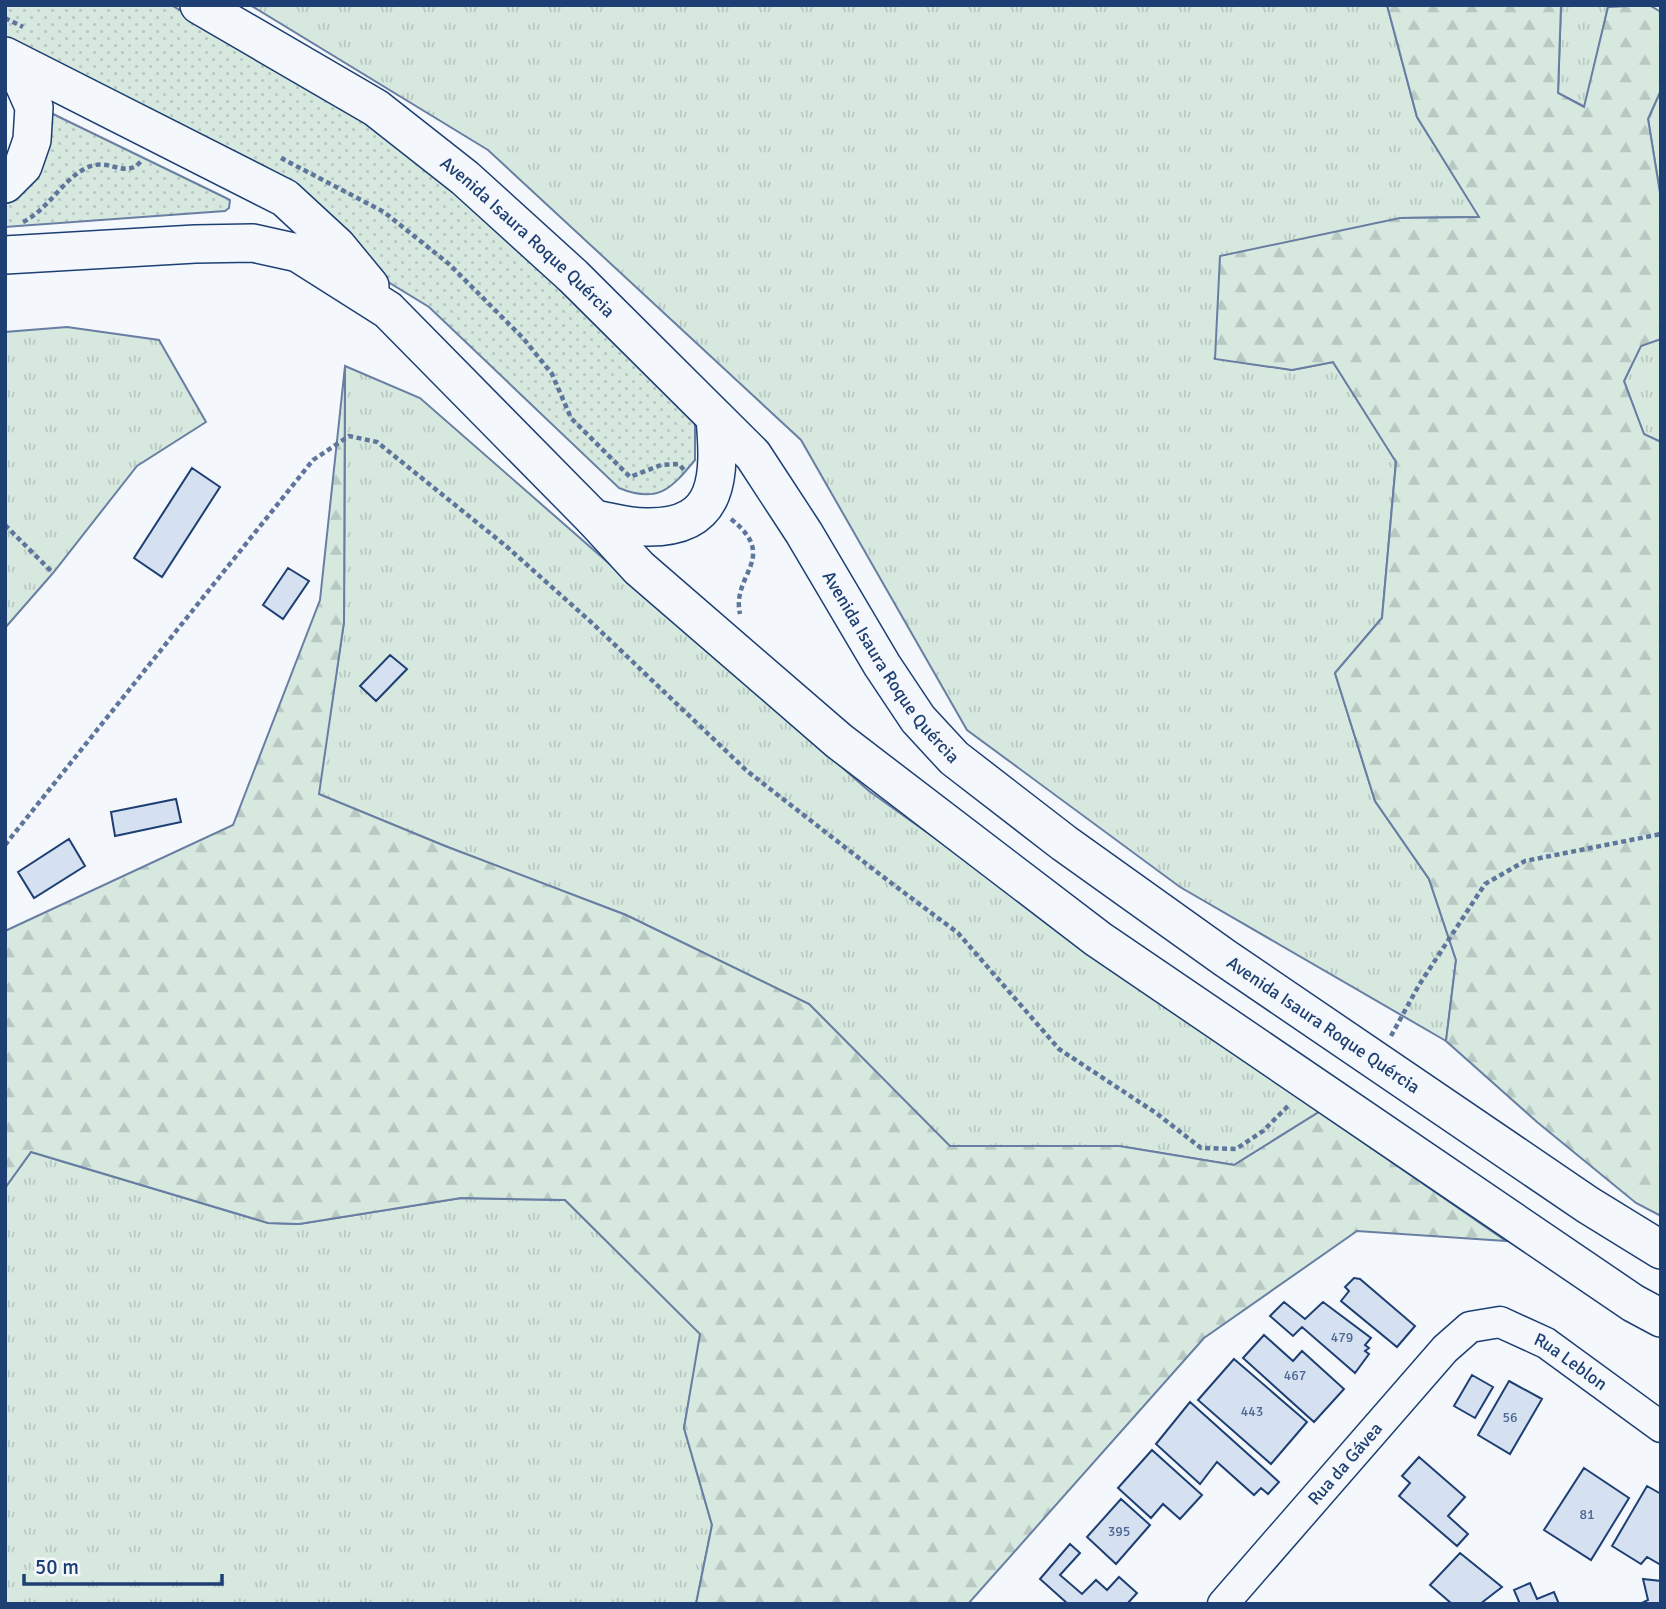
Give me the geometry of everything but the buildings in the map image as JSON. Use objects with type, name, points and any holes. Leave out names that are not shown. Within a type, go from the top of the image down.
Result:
[{"type":"main road","name":"Avenida Isaura Roque Quércia","points":[[199,5],[376,108],[465,178],[573,276],[753,455],[804,533],[882,666],[918,719],[954,758],[1096,866],[1377,1063],[1588,1205],[1661,1250]]},
{"type":"main road","points":[[5,58],[285,198],[337,246],[388,310],[639,568],[839,741],[1098,939],[1647,1310],[1661,1334]]},
{"type":"main road","points":[[5,58],[23,82],[34,107],[32,140],[23,166],[5,184]]},
{"type":"main road","points":[[10,239],[253,243],[298,253],[388,310]]},
{"type":"main road","points":[[594,519],[647,527],[685,523],[709,501],[716,472],[715,418]]},
{"type":"street","name":"Rua Leblon","points":[[1470,1327],[1500,1322],[1546,1343],[1661,1427]]},
{"type":"street","name":"Rua da Gávea","points":[[1223,1604],[1445,1349],[1470,1327]]},
{"type":"path","points":[[10,239],[25,222],[41,211],[74,175],[89,166],[105,163],[121,169],[137,166],[158,135]]},
{"type":"path","points":[[5,845],[313,460],[349,436],[377,442],[506,546],[591,622],[747,771],[958,933],[1059,1049],[1156,1113],[1201,1148],[1236,1149],[1264,1131],[1311,1083]]},
{"type":"path","points":[[5,525],[53,573]]},
{"type":"path","points":[[1377,1063],[1419,985],[1485,884],[1525,861],[1661,834]]},
{"type":"green space","points":[[5,5],[171,5],[366,117],[426,157],[689,406],[695,425],[695,460],[663,491],[644,494],[619,488],[429,307],[5,48]]},
{"type":"green space","points":[[250,5],[1387,5],[1417,117],[1480,217],[1400,218],[1215,358],[1292,370],[1333,362],[1396,461],[1382,618],[1335,673],[1375,801],[1429,879],[1456,960],[1446,1041],[1180,887],[967,730],[801,440],[488,150]]},
{"type":"green space","points":[[1387,5],[1561,5],[1558,93],[1584,107],[1608,7],[1649,5],[1661,12],[1661,90],[1648,119],[1661,199],[1661,339],[1641,346],[1624,381],[1644,434],[1661,442],[1661,1216],[1636,1203],[1537,1122],[1446,1041],[1456,960],[1429,879],[1375,801],[1335,673],[1382,618],[1396,462],[1333,362],[1292,370],[1215,359],[1220,256],[1400,218],[1479,217],[1417,117]]},
{"type":"green space","points":[[1561,5],[1615,5],[1608,7],[1585,107],[1558,93]]},
{"type":"green space","points":[[1661,90],[1661,199],[1648,119]]},
{"type":"green space","points":[[53,114],[230,200],[229,208],[225,211],[5,227],[5,193]]},
{"type":"green space","points":[[67,327],[159,340],[206,422],[137,466],[53,573],[5,628],[5,332]]},
{"type":"green space","points":[[1661,339],[1661,442],[1644,435],[1624,381],[1641,345]]},
{"type":"green space","points":[[345,366],[420,398],[869,791],[1319,1112],[1234,1165],[1119,1146],[950,1147],[809,1004],[626,915],[318,794],[344,622]]},
{"type":"green space","points":[[345,366],[344,622],[319,794],[445,846],[626,915],[809,1004],[950,1146],[1119,1146],[1234,1165],[1319,1112],[1506,1241],[1357,1231],[1204,1338],[968,1604],[696,1604],[712,1525],[684,1428],[700,1334],[565,1200],[461,1198],[299,1224],[268,1223],[31,1152],[5,1188],[5,931],[233,825],[320,600]]},
{"type":"green space","points":[[31,1152],[268,1223],[299,1224],[461,1198],[565,1200],[701,1334],[684,1428],[712,1525],[696,1604],[5,1604],[5,1188]]}]
